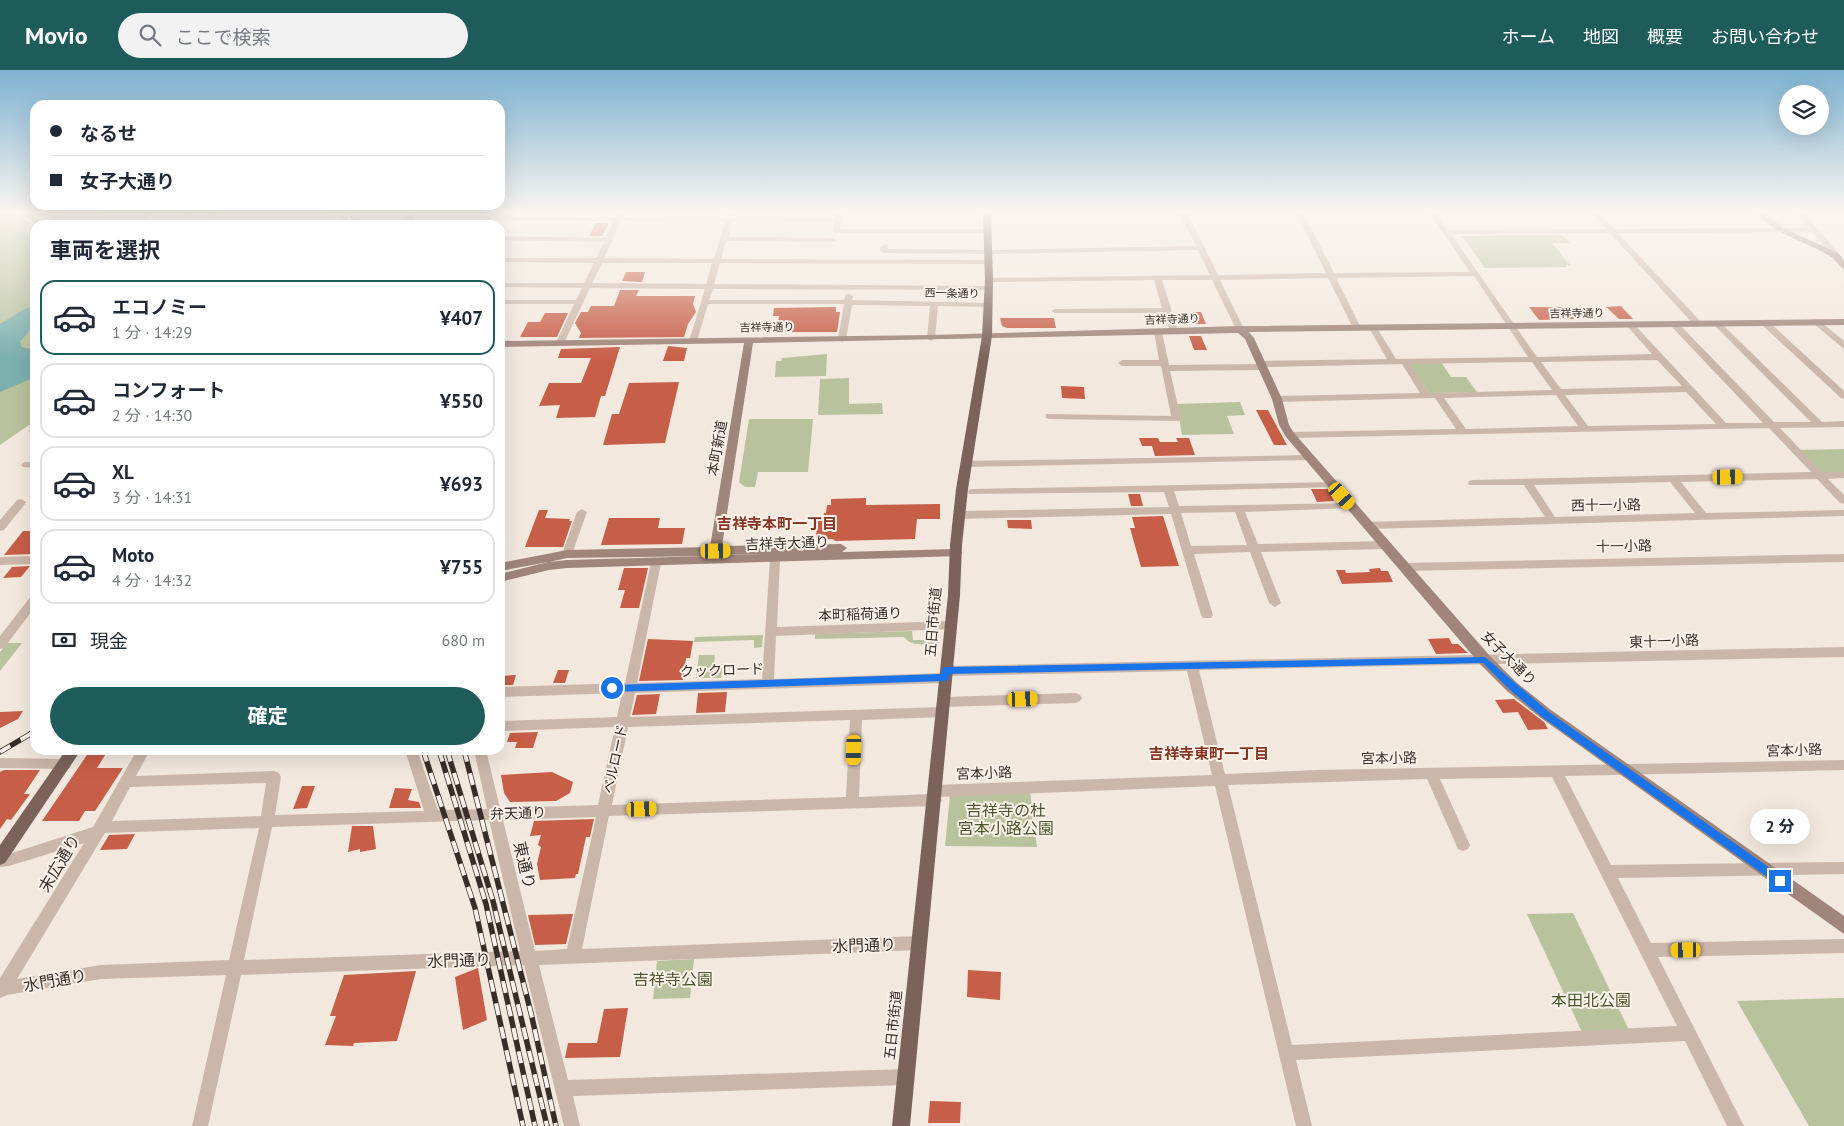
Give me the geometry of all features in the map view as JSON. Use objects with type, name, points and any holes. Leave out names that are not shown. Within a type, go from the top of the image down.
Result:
[{"type":"main road","name":"五日市街道","points":[[901,1126],[935,795],[959,515],[986,336],[989,262]]},
{"type":"main road","name":"吉祥寺通り","points":[[505,344],[931,338],[1240,329],[1844,322]]},
{"type":"main road","name":"女子大通り","points":[[1240,329],[1249,338],[1277,399],[1284,425],[1290,435],[1485,660],[1512,687],[1624,771],[1844,926]]},
{"type":"main road","name":"本町新道","points":[[715,556],[749,340]]},
{"type":"main road","name":"吉祥寺大通り","points":[[505,577],[558,565],[656,563],[715,556],[956,549]]},
{"type":"main road","name":"吉祥寺大通り","points":[[505,566],[567,554],[715,556],[775,559],[956,549]]},
{"type":"main road","points":[[0,859],[71,755]]},
{"type":"street","points":[[560,343],[598,261]]},
{"type":"street","points":[[694,341],[717,261]]},
{"type":"street","points":[[793,261],[989,262]]},
{"type":"street","points":[[1207,261],[1240,329]]},
{"type":"street","points":[[1323,261],[1357,328]]},
{"type":"street","points":[[1468,261],[1511,326],[1585,429]]},
{"type":"street","points":[[1640,261],[1698,324]]},
{"type":"street","points":[[505,285],[851,287],[989,284],[1157,277],[1477,274]]},
{"type":"street","points":[[1157,277],[1174,332]]},
{"type":"street","points":[[842,339],[851,287]]},
{"type":"street","points":[[505,302],[579,302]]},
{"type":"street","name":"西一条通り","points":[[705,302],[848,302],[988,305]]},
{"type":"street","points":[[931,338],[934,304]]},
{"type":"street","points":[[1055,311],[1167,310]]},
{"type":"street","points":[[1817,322],[1844,346]]},
{"type":"street","points":[[1765,323],[1844,396]]},
{"type":"street","points":[[1674,324],[1844,500]]},
{"type":"street","points":[[1717,324],[1819,424]]},
{"type":"street","points":[[1630,325],[1723,426]]},
{"type":"street","points":[[1373,328],[1392,362]]},
{"type":"street","points":[[1049,416],[1176,419],[1158,332]]},
{"type":"street","points":[[1122,363],[1261,366],[1659,357]]},
{"type":"street","points":[[1404,362],[1426,395]]},
{"type":"street","points":[[1277,399],[1689,389]]},
{"type":"street","points":[[1438,395],[1462,430]]},
{"type":"street","points":[[1290,435],[1462,430],[1844,424]]},
{"type":"street","points":[[966,464],[1309,458]]},
{"type":"street","points":[[1473,482],[1844,475]]},
{"type":"street","points":[[1672,478],[1704,517]]},
{"type":"street","points":[[1527,482],[1552,520]]},
{"type":"street","points":[[973,492],[1332,485]]},
{"type":"street","points":[[1168,488],[1207,615]]},
{"type":"street","points":[[0,527],[21,502]]},
{"type":"street","points":[[959,515],[1352,506]]},
{"type":"street","points":[[1239,509],[1274,603]]},
{"type":"street","points":[[567,554],[582,512]]},
{"type":"street","name":"西十一小路","points":[[1368,525],[1844,513]]},
{"type":"street","points":[[1187,550],[1385,545]]},
{"type":"street","name":"十一小路","points":[[1404,567],[1844,558]]},
{"type":"street","points":[[768,683],[775,559]]},
{"type":"street","points":[[0,561],[30,560]]},
{"type":"street","name":"ベルロード","points":[[573,956],[656,563]]},
{"type":"street","points":[[0,645],[30,606]]},
{"type":"street","name":"本町稲荷通り","points":[[771,632],[951,625]]},
{"type":"street","name":"東十一小路","points":[[1192,666],[1844,652]]},
{"type":"street","points":[[1192,666],[1304,1126]]},
{"type":"street","name":"クックロード","points":[[505,692],[1192,666]]},
{"type":"street","points":[[505,726],[856,714],[1076,698]]},
{"type":"street","points":[[852,802],[856,714]]},
{"type":"street","name":"末広通り","points":[[1,990],[99,830],[141,755]]},
{"type":"street","points":[[413,755],[433,816]]},
{"type":"street","name":"東通り","points":[[481,755],[572,1126]]},
{"type":"street","points":[[0,763],[65,764]]},
{"type":"street","name":"宮本小路","points":[[935,795],[1220,780],[1844,765]]},
{"type":"street","points":[[1556,771],[1736,1126]]},
{"type":"street","points":[[1431,774],[1463,845]]},
{"type":"street","points":[[126,782],[274,777],[267,821],[200,1126]]},
{"type":"street","name":"弁天通り","points":[[0,859],[9,860],[99,830],[267,821],[852,802],[935,795]]},
{"type":"street","points":[[1607,872],[1844,868]]},
{"type":"street","name":"水門通り","points":[[1,990],[101,972],[920,943]]},
{"type":"street","points":[[1647,950],[1844,946]]},
{"type":"street","points":[[1286,1053],[1689,1033]]},
{"type":"street","points":[[562,1088],[906,1077]]},
{"type":"green space","points":[[0,261],[30,261],[30,424],[0,445]]},
{"type":"green space","points":[[1480,261],[1567,261],[1570,265],[1566,265],[1567,267],[1485,268]]},
{"type":"green space","points":[[827,354],[826,376],[775,377],[776,361],[781,361],[782,358]]},
{"type":"green space","points":[[1441,362],[1451,377],[1466,377],[1477,392],[1429,393],[1410,365],[1412,363]]},
{"type":"green space","points":[[849,378],[849,404],[882,403],[883,414],[818,415],[820,379]]},
{"type":"green space","points":[[1240,402],[1245,415],[1227,416],[1234,434],[1182,435],[1177,404]]},
{"type":"green space","points":[[749,419],[813,419],[808,472],[758,472],[755,487],[745,487],[739,482]]},
{"type":"green space","points":[[1844,449],[1844,472],[1816,472],[1795,450]]},
{"type":"green space","points":[[912,631],[913,640],[936,640],[936,644],[914,644],[904,637],[815,639],[815,634]]},
{"type":"green space","points":[[763,635],[762,647],[754,648],[754,640],[694,642],[695,637]]},
{"type":"green space","points":[[7,643],[22,643],[0,671],[0,652]]},
{"type":"green space","points":[[699,655],[715,655],[714,664],[723,664],[721,678],[696,678]]},
{"type":"green space","name":"吉祥寺の杜 宮本小路公園","points":[[1030,791],[1037,847],[945,846],[950,795]]},
{"type":"green space","name":"本田北公園","points":[[1573,913],[1629,1030],[1582,1032],[1527,914]]},
{"type":"green space","name":"吉祥寺公園","points":[[694,959],[690,998],[653,999],[657,961]]},
{"type":"green space","points":[[1844,998],[1844,1126],[1809,1126],[1737,1001]]},
{"type":"water","points":[[30,307],[30,330],[20,342],[22,347],[30,349],[30,379],[0,392],[0,324]]},
{"type":"building","points":[[626,272],[645,272],[642,282],[622,281]]},
{"type":"building","points":[[620,290],[639,290],[636,296],[695,296],[693,304],[696,312],[688,324],[684,337],[579,338],[581,333],[575,323],[581,312],[588,312],[591,306],[614,306]]},
{"type":"building","points":[[1621,306],[1633,319],[1619,319],[1606,307]]},
{"type":"building","points":[[836,307],[836,312],[840,312],[837,332],[777,332],[779,316],[773,316],[774,308]]},
{"type":"building","points":[[1529,307],[1565,307],[1575,319],[1539,320]]},
{"type":"building","points":[[1191,312],[1201,312],[1206,324],[1195,324]]},
{"type":"building","points":[[545,313],[568,313],[557,337],[520,337],[528,322],[540,322]]},
{"type":"building","points":[[1000,318],[1054,318],[1056,328],[1007,328],[1002,326]]},
{"type":"building","points":[[1189,336],[1201,336],[1207,350],[1194,350]]},
{"type":"building","points":[[668,346],[687,348],[684,361],[663,361]]},
{"type":"building","points":[[620,347],[605,396],[601,396],[595,417],[556,418],[560,405],[539,406],[549,383],[581,383],[591,358],[558,358],[561,349]]},
{"type":"building","points":[[679,382],[665,443],[603,445],[612,414],[619,414],[629,383]]},
{"type":"building","points":[[1061,386],[1084,387],[1085,399],[1062,398]]},
{"type":"building","points":[[1256,410],[1268,410],[1287,445],[1274,445]]},
{"type":"building","points":[[1139,438],[1158,438],[1160,442],[1178,442],[1176,438],[1189,438],[1195,455],[1155,456],[1152,446],[1142,446]]},
{"type":"building","points":[[1311,489],[1328,489],[1334,501],[1317,502]]},
{"type":"building","points":[[1128,494],[1140,494],[1143,506],[1131,506]]},
{"type":"building","points":[[866,498],[866,505],[940,504],[940,519],[917,519],[915,539],[816,540],[817,518],[823,518],[827,505],[831,505],[831,499]]},
{"type":"building","points":[[539,510],[548,510],[545,518],[570,519],[569,521],[572,521],[563,547],[525,547]]},
{"type":"building","points":[[1163,516],[1179,566],[1141,567],[1130,528],[1135,528],[1132,517]]},
{"type":"building","points":[[609,518],[660,518],[658,528],[685,528],[682,544],[601,545]]},
{"type":"building","points":[[1007,520],[1031,520],[1032,529],[1008,528]]},
{"type":"building","points":[[23,531],[30,531],[30,554],[4,555]]},
{"type":"building","points":[[30,566],[21,577],[3,578],[12,567]]},
{"type":"building","points":[[624,568],[648,568],[639,608],[620,608],[625,590],[618,590]]},
{"type":"building","points":[[1380,568],[1381,571],[1388,571],[1393,582],[1342,584],[1336,570],[1345,570],[1346,573],[1370,572],[1369,569]]},
{"type":"building","points":[[1449,638],[1452,644],[1458,644],[1468,653],[1436,654],[1428,639]]},
{"type":"building","points":[[648,639],[693,641],[690,658],[686,658],[683,680],[639,681]]},
{"type":"building","points":[[558,670],[569,670],[565,683],[553,683]]},
{"type":"building","points":[[516,675],[513,685],[505,685],[505,676]]},
{"type":"building","points":[[727,692],[725,712],[696,713],[698,693]]},
{"type":"building","points":[[660,694],[656,714],[632,715],[637,695]]},
{"type":"building","points":[[1514,699],[1544,722],[1548,729],[1528,730],[1518,712],[1503,713],[1495,700]]},
{"type":"building","points":[[23,711],[18,719],[0,728],[0,712]]},
{"type":"building","points":[[538,732],[533,748],[515,748],[517,742],[507,742],[510,733]]},
{"type":"building","points":[[87,755],[105,755],[97,768],[123,768],[95,811],[85,811],[79,821],[42,821]]},
{"type":"building","points":[[4,770],[40,770],[24,794],[30,794],[11,820],[7,819],[0,829],[0,772]]},
{"type":"building","points":[[552,772],[573,782],[570,793],[556,801],[510,802],[504,793],[501,775]]},
{"type":"building","points":[[302,786],[315,786],[307,808],[293,809]]},
{"type":"building","points":[[395,788],[412,789],[408,800],[419,802],[421,808],[389,808]]},
{"type":"building","points":[[594,819],[590,837],[586,837],[578,874],[576,874],[575,878],[540,880],[537,864],[541,847],[538,845],[541,835],[530,836],[534,821]]},
{"type":"building","points":[[352,826],[373,826],[376,849],[360,852],[360,849],[348,852]]},
{"type":"building","points":[[135,834],[127,849],[100,850],[109,835]]},
{"type":"building","points":[[573,914],[566,944],[535,945],[528,915]]},
{"type":"building","points":[[478,968],[487,1020],[463,1030],[455,977]]},
{"type":"building","points":[[968,970],[1001,972],[1000,1000],[967,997]]},
{"type":"building","points":[[416,971],[397,1041],[354,1043],[353,1046],[325,1045],[336,1016],[330,1016],[344,975]]},
{"type":"building","points":[[628,1008],[620,1057],[565,1058],[568,1043],[597,1043],[604,1009]]},
{"type":"building","points":[[930,1101],[961,1102],[960,1123],[928,1123]]},
{"type":"railway","points":[[0,752],[30,734]]},
{"type":"railway","points":[[425,755],[475,908],[523,1126]]},
{"type":"railway","points":[[441,755],[486,904],[535,1126]]},
{"type":"railway","points":[[449,755],[493,901],[547,1126]]},
{"type":"railway","points":[[465,755],[531,1013],[556,1126]]},
{"type":"district","name":"吉祥寺本町一丁目","points":[[777,523]]},
{"type":"district","name":"吉祥寺東町一丁目","points":[[1209,753]]},
{"type":"route","points":[[612,688],[945,678],[946,671],[1485,660],[1512,687],[1546,714],[1780,881]]}]
